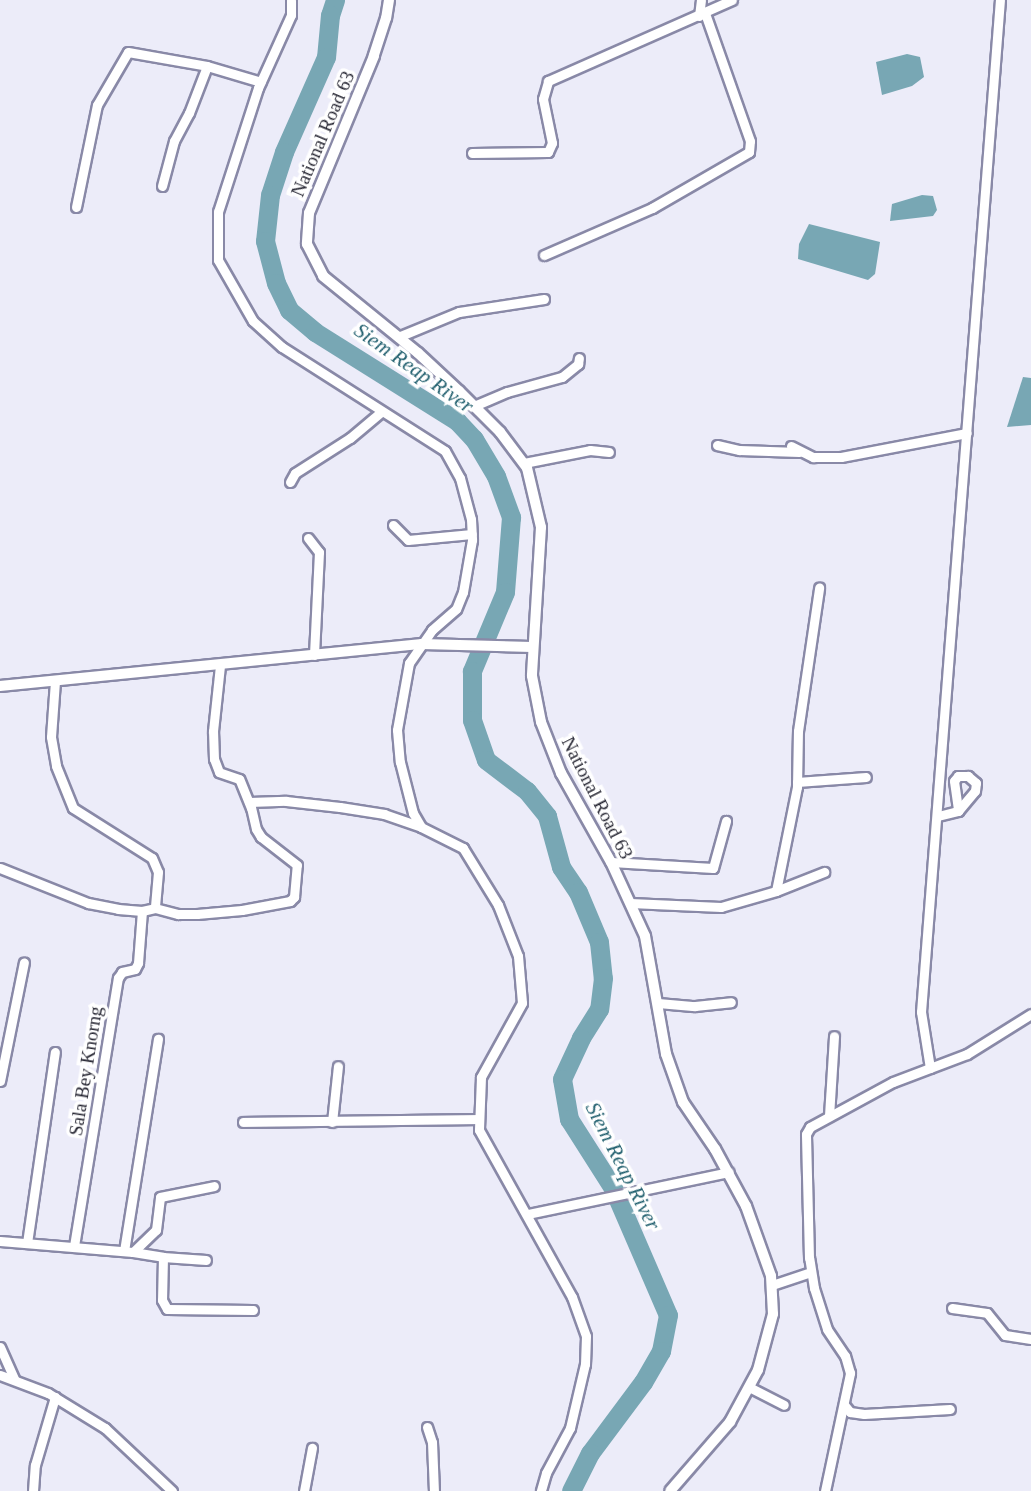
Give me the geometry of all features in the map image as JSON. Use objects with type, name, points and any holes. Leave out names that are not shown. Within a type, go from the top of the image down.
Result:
[{"type":"street","points":[[291,0],[291,15],[261,82],[218,212],[218,260],[253,321],[282,347],[445,450],[460,478],[471,519],[472,534],[465,584],[456,608],[428,644],[409,663],[397,730],[400,762],[408,798],[421,827]]},
{"type":"street","name":"National Road 63","points":[[388,0],[386,18],[374,56],[309,213],[307,236],[312,258],[323,276],[398,337],[474,406],[500,432],[524,463],[533,486],[541,527],[532,647],[532,676],[541,722],[561,774],[611,862],[645,936],[666,1054],[683,1102],[729,1172],[746,1206],[772,1285],[772,1314],[758,1370],[730,1422],[670,1491]]},
{"type":"street","points":[[544,255],[652,208],[748,152],[750,141],[702,14],[701,0]]},
{"type":"street","points":[[472,153],[548,152],[552,143],[543,99],[548,81],[732,0]]},
{"type":"street","points":[[930,1068],[921,1012],[1000,0]]},
{"type":"street","points":[[76,207],[97,105],[122,58],[133,51],[157,60],[207,66],[261,82]]},
{"type":"street","points":[[162,186],[174,141],[189,113],[207,66]]},
{"type":"street","points":[[398,337],[459,312],[544,299]]},
{"type":"street","points":[[474,406],[507,392],[562,377],[578,364],[579,358]]},
{"type":"street","points":[[290,482],[295,473],[350,438],[381,412]]},
{"type":"street","points":[[717,445],[801,453],[813,457],[841,457],[967,433]]},
{"type":"street","points":[[792,446],[801,453]]},
{"type":"street","points":[[524,463],[590,450],[609,452]]},
{"type":"street","points":[[393,525],[408,540],[472,534]]},
{"type":"street","points":[[308,538],[319,552],[314,655]]},
{"type":"street","points":[[776,891],[797,782],[798,732],[819,588]]},
{"type":"street","points":[[0,686],[428,644],[532,647]]},
{"type":"street","points":[[0,868],[88,903],[142,911],[155,908],[178,914],[197,914],[242,910],[290,901],[294,897],[297,865],[256,829],[239,779],[219,772],[214,759],[213,732],[220,665]]},
{"type":"street","points":[[55,681],[51,737],[56,766],[73,808],[152,858],[158,872],[155,908]]},
{"type":"street","points":[[797,782],[866,777]]},
{"type":"street","points":[[249,802],[297,802],[340,807],[384,814],[421,827],[463,848],[498,905],[518,956],[522,1003],[481,1077],[477,1119],[484,1142],[528,1214],[572,1297],[586,1336],[585,1364],[570,1428],[546,1472],[541,1491]]},
{"type":"street","points":[[938,816],[958,811]]},
{"type":"street","points":[[611,862],[713,868],[726,821]]},
{"type":"street","points":[[630,903],[721,907],[776,891],[824,872]]},
{"type":"street","name":"Sala Bey Knorng","points":[[74,1246],[118,978],[122,972],[135,969],[138,963],[142,911]]},
{"type":"street","points":[[0,1081],[24,962]]},
{"type":"street","points":[[658,1003],[695,1006],[732,1002]]},
{"type":"street","points":[[825,1491],[850,1373],[845,1356],[827,1329],[811,1272],[805,1145],[810,1127],[893,1082],[967,1054],[1031,1014]]},
{"type":"street","points":[[829,1116],[834,1036]]},
{"type":"street","points":[[129,1252],[158,1039]]},
{"type":"street","points":[[27,1243],[55,1052]]},
{"type":"street","points":[[332,1122],[338,1066]]},
{"type":"street","points":[[243,1122],[477,1119]]},
{"type":"street","points":[[528,1214],[729,1172]]},
{"type":"street","points":[[129,1252],[156,1230],[160,1197],[214,1186]]},
{"type":"street","points":[[0,1241],[206,1260]]},
{"type":"street","points":[[163,1257],[162,1300],[167,1309],[253,1310]]},
{"type":"street","points":[[772,1285],[811,1272]]},
{"type":"street","points":[[952,1308],[987,1313],[1005,1335],[1031,1339]]},
{"type":"street","points":[[0,1347],[14,1379]]},
{"type":"street","points":[[0,1375],[55,1397],[105,1428],[173,1491]]},
{"type":"street","points":[[749,1387],[784,1405]]},
{"type":"street","points":[[33,1491],[34,1465],[55,1397]]},
{"type":"street","points":[[845,1406],[850,1412],[864,1414],[950,1409]]},
{"type":"street","points":[[427,1427],[432,1441],[434,1491]]},
{"type":"street","points":[[304,1491],[312,1448]]},
{"type":"water","points":[[907,54],[920,57],[924,77],[912,86],[882,95],[876,62]]},
{"type":"water","points":[[922,195],[933,196],[937,210],[933,216],[890,221],[892,204]]},
{"type":"water","points":[[809,224],[880,242],[875,274],[868,280],[798,259],[799,244]]},
{"type":"water","points":[[1023,377],[1031,378],[1031,425],[1007,427]]},
{"type":"waterway","name":"Siem Reap River","points":[[335,0],[330,15],[326,57],[284,152],[270,195],[265,241],[276,283],[289,310],[315,332],[457,421],[474,439],[496,476],[511,517],[505,592],[472,671],[472,720],[486,760],[527,791],[547,816],[561,867],[578,892],[599,942],[603,978],[599,1009],[581,1038],[562,1079],[569,1119],[613,1188],[668,1315],[661,1351],[643,1382],[590,1453],[571,1491]]}]
